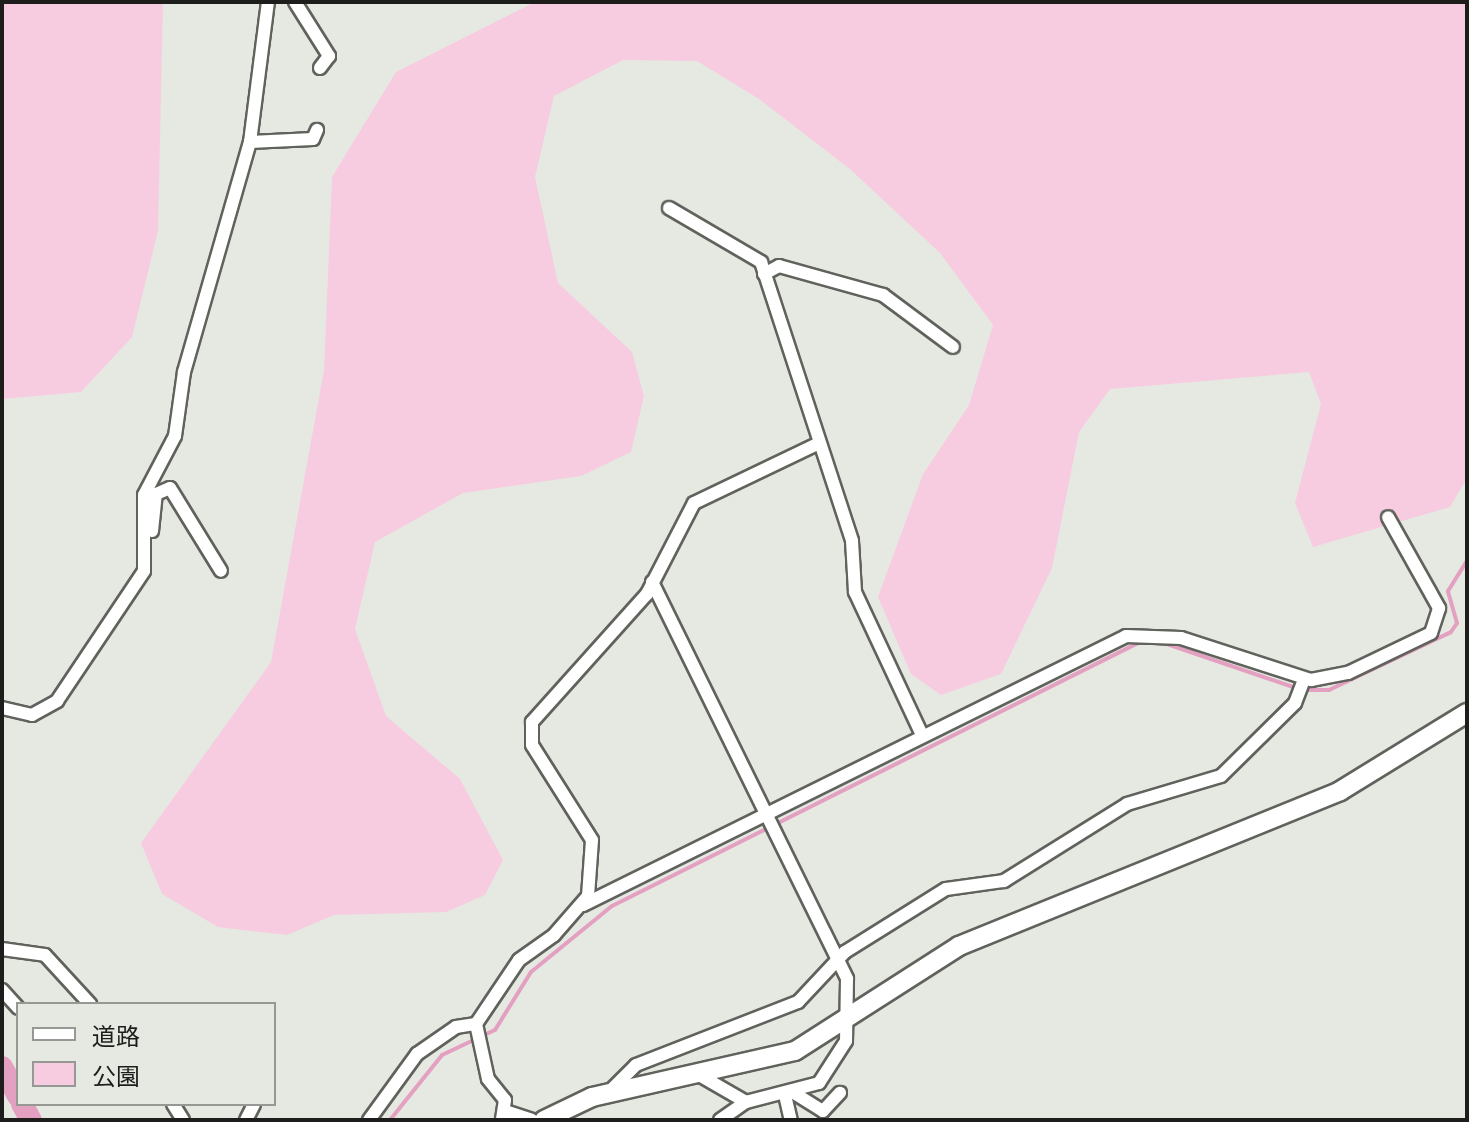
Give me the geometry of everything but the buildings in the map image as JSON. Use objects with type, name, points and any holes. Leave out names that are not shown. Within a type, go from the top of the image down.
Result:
[{"type":"street","points":[[147,541],[144,495],[175,436],[184,372],[250,142],[268,2]]},
{"type":"street","points":[[295,2],[329,56],[320,68]]},
{"type":"street","points":[[250,142],[313,139],[317,130]]},
{"type":"street","points":[[669,208],[752,255],[764,274],[852,541],[855,592],[922,735]]},
{"type":"street","points":[[764,274],[779,266],[883,295],[953,347]]},
{"type":"street","points":[[583,905],[592,840],[532,745],[532,722],[582,673],[652,582],[694,503],[819,443]]},
{"type":"street","points":[[2,708],[32,715],[57,701],[144,571],[156,494],[170,488],[221,571]]},
{"type":"street","points":[[609,1093],[636,1065],[798,1002],[837,960],[946,889],[1004,881],[1127,804],[1221,776],[1302,687],[1348,673],[1439,626],[1439,608],[1388,517]]},
{"type":"street","points":[[652,582],[847,979],[846,1041],[829,1071],[789,1094],[746,1102],[720,1120]]},
{"type":"street","points":[[532,1120],[504,1116],[488,1079],[479,1034],[519,960],[583,905],[769,824],[922,735],[1135,633],[1181,638],[1302,687]]},
{"type":"street","points":[[544,1120],[609,1093],[701,1076],[795,1051],[959,946],[1340,791],[1467,713]]},
{"type":"street","points":[[2,949],[45,955],[82,1002]]},
{"type":"street","points":[[2,990],[16,1006]]},
{"type":"street","points":[[369,1120],[417,1054],[456,1027],[479,1034]]},
{"type":"street","points":[[701,1076],[746,1102]]},
{"type":"street","points":[[789,1094],[823,1111],[840,1093]]},
{"type":"street","points":[[789,1094],[791,1120]]},
{"type":"green space","points":[[2,2],[163,2],[158,231],[132,337],[81,392],[2,399]]},
{"type":"green space","points":[[535,2],[1467,2],[1467,478],[1450,507],[1313,547],[1295,503],[1321,404],[1309,372],[1110,389],[1079,432],[1052,568],[1001,674],[941,695],[911,674],[878,597],[923,474],[969,405],[993,325],[940,253],[851,170],[759,99],[697,61],[623,60],[554,96],[535,177],[558,283],[632,352],[644,396],[631,452],[581,476],[463,493],[375,542],[355,629],[386,716],[460,779],[503,860],[485,895],[446,912],[334,915],[287,935],[218,927],[162,894],[141,843],[271,662],[324,370],[332,177],[396,72]]},
{"type":"waterway","points":[[1164,643],[1302,690],[1329,690],[1451,632],[1457,623],[1448,591],[1467,560]]},
{"type":"waterway","points":[[390,1120],[442,1055],[495,1030],[531,972],[612,906],[1140,642]]},
{"type":"waterway","points":[[2,1067],[16,1092]]},
{"type":"waterway","points":[[23,1106],[31,1120]]}]
